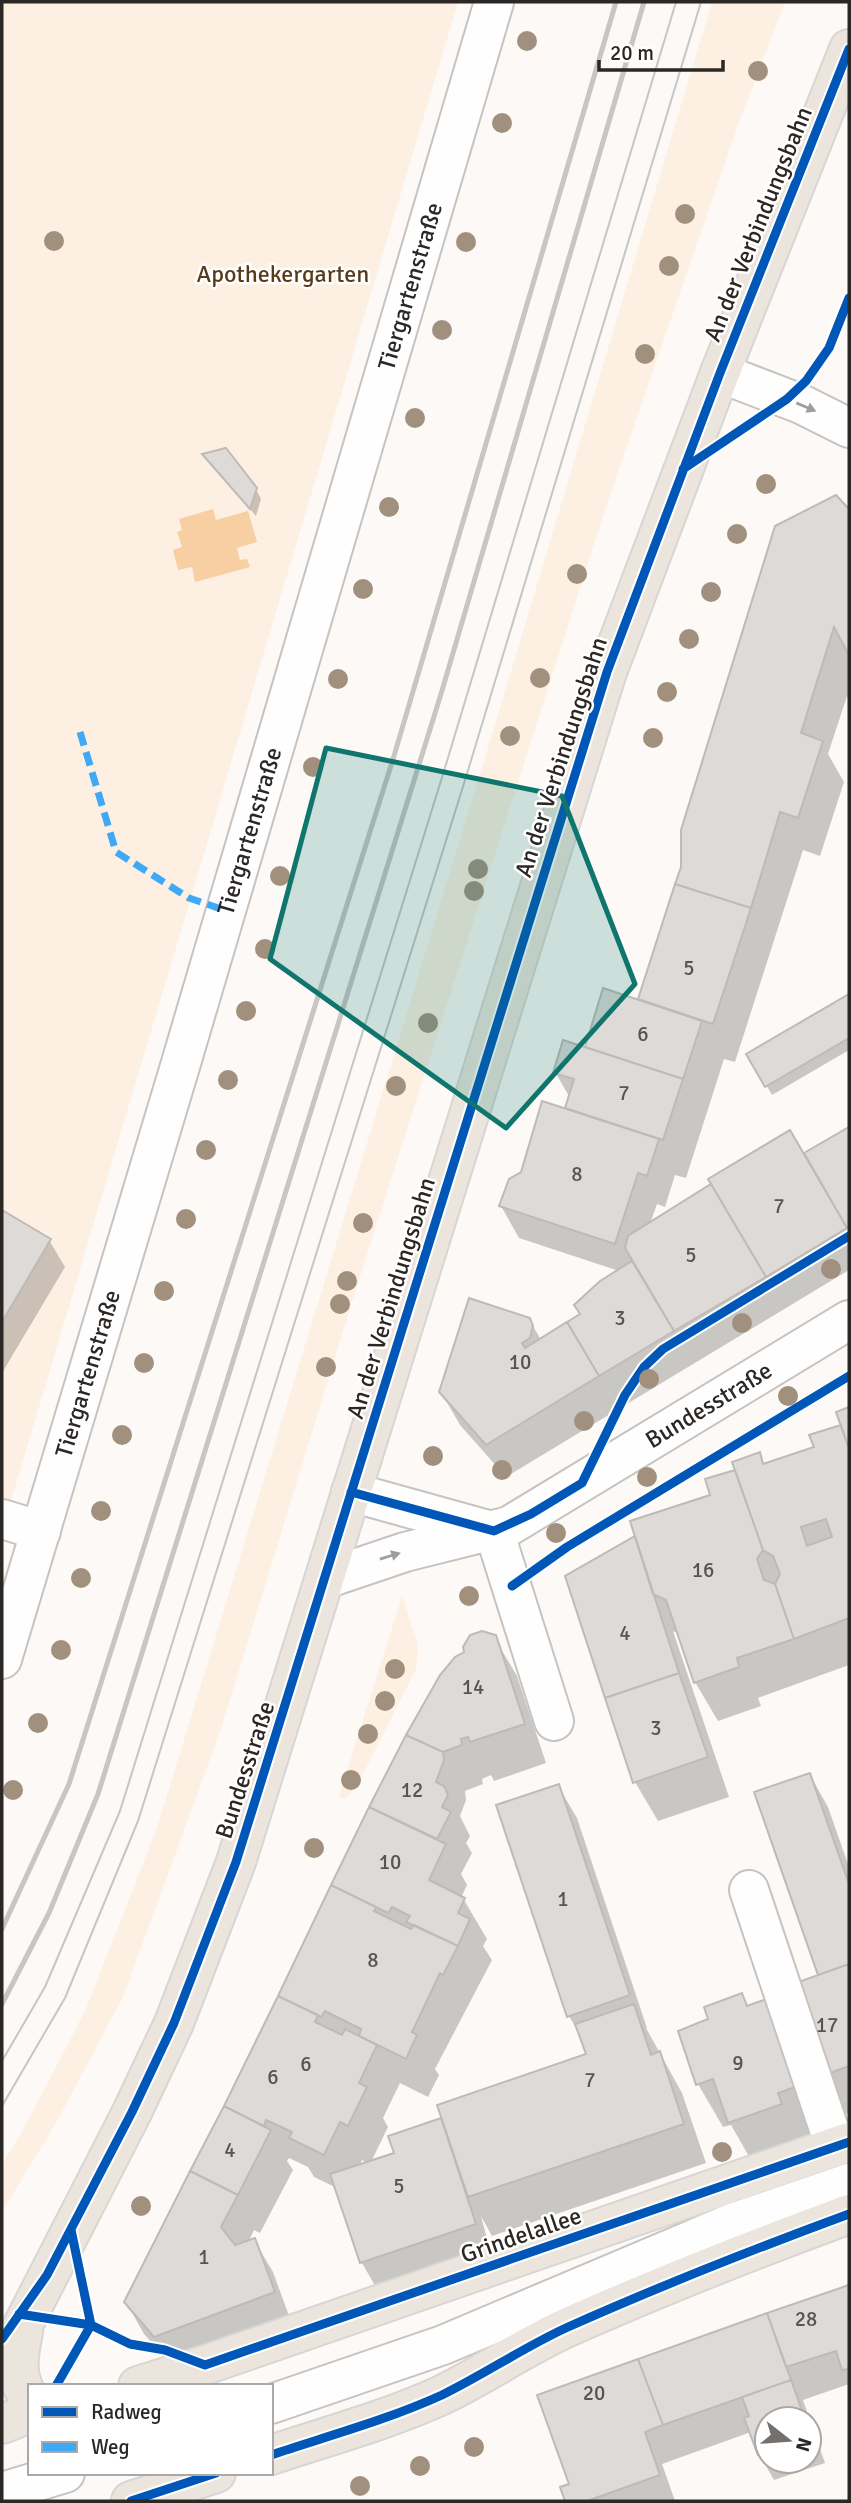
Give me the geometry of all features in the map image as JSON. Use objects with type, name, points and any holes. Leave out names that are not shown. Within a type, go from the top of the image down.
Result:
[{"type":"main road","name":"An der Verbindungsbahn","points":[[351,1492],[607,672],[720,373],[849,49]]},
{"type":"main road","name":"Bundesstraße","points":[[2,2366],[14,2327],[47,2275],[132,2112],[174,2023],[240,1849],[351,1492]]},
{"type":"main road","name":"Grindelallee","points":[[144,2384],[842,2145]]},
{"type":"main road","points":[[273,2454],[439,2396],[480,2376],[520,2350],[616,2306],[849,2214]]},
{"type":"main road","points":[[14,2327],[19,2352],[18,2372],[22,2388],[28,2397]]},
{"type":"main road","points":[[2,2424],[28,2414]]},
{"type":"main road","points":[[131,2501],[210,2475]]},
{"type":"street","name":"Tiergartenstraße","points":[[2,1658],[494,2]]},
{"type":"street","points":[[720,373],[801,404],[849,428]]},
{"type":"street","name":"Bundesstraße","points":[[325,1579],[405,1552],[494,1531],[531,1514],[849,1320]]},
{"type":"street","points":[[351,1492],[494,1531],[554,1721]]},
{"type":"street","points":[[2,1519],[41,1531]]},
{"type":"street","points":[[749,1889],[842,2145]]},
{"type":"street","points":[[273,2403],[443,2345],[732,2223],[849,2183]]},
{"type":"street","points":[[2,2492],[58,2475]]},
{"type":"highlighted area","points":[[326,748],[562,796],[635,984],[506,1128],[270,959]]},
{"type":"green space","name":"Apothekergarten","points":[[2,2],[458,2],[2,1531]]},
{"type":"green space","points":[[712,2],[785,2],[737,128],[605,510],[356,1289],[221,1729],[123,1997],[56,2123],[2,2212],[2,2165],[85,2011],[157,1828],[478,781]]},
{"type":"green space","points":[[402,1596],[418,1645],[416,1669],[357,1786],[345,1799],[339,1796]]},
{"type":"shaded area","points":[[213,509],[216,520],[248,511],[257,542],[237,548],[240,560],[247,559],[250,567],[195,582],[192,567],[178,570],[173,550],[182,547],[177,532],[182,530],[179,519]]},
{"type":"building","points":[[226,448],[257,488],[250,509],[202,454]]},
{"type":"building","points":[[836,495],[849,509],[849,655],[834,627],[801,733],[823,741],[798,818],[780,812],[751,908],[675,884],[681,867],[681,830],[775,526]]},
{"type":"building","points":[[675,884],[751,908],[713,1024],[638,999]]},
{"type":"building","points":[[603,988],[702,1021],[683,1079],[585,1047]]},
{"type":"building","points":[[849,994],[849,1038],[765,1087],[746,1054]]},
{"type":"building","points":[[563,1040],[683,1079],[663,1140],[565,1108],[574,1079],[553,1073]]},
{"type":"building","points":[[542,1101],[659,1139],[647,1176],[638,1173],[615,1244],[499,1206],[509,1179],[521,1172]]},
{"type":"building","points":[[849,1127],[849,1227],[847,1228],[804,1153]]},
{"type":"building","points":[[790,1130],[847,1228],[766,1277],[708,1179]]},
{"type":"building","points":[[711,1184],[766,1277],[674,1331],[625,1248],[628,1236]]},
{"type":"building","points":[[2,1210],[51,1239],[2,1322]]},
{"type":"building","points":[[632,1261],[674,1331],[599,1376],[567,1322],[580,1314],[574,1305],[600,1281]]},
{"type":"building","points":[[469,1298],[530,1318],[533,1326],[530,1338],[522,1343],[525,1348],[567,1322],[599,1376],[486,1445],[439,1392]]},
{"type":"building","points":[[849,1407],[849,1449],[836,1412]]},
{"type":"building","points":[[841,1425],[849,1449],[849,1618],[794,1639],[775,1584],[780,1574],[773,1556],[763,1550],[732,1462],[760,1452],[763,1464],[814,1447],[809,1435]],"holes":[[[826,1519],[832,1537],[807,1546],[801,1527]]]},
{"type":"building","points":[[735,1470],[763,1550],[757,1559],[764,1580],[775,1584],[794,1639],[737,1658],[739,1667],[694,1683],[666,1600],[653,1594],[630,1521],[710,1495],[705,1479]]},
{"type":"building","points":[[635,1536],[679,1673],[605,1698],[565,1576]]},
{"type":"building","points":[[482,1631],[496,1635],[525,1724],[470,1742],[468,1737],[461,1739],[462,1745],[443,1752],[406,1735],[440,1675],[455,1657],[464,1652],[463,1647],[470,1635]]},
{"type":"building","points":[[679,1673],[708,1757],[633,1783],[605,1698]]},
{"type":"building","points":[[406,1735],[443,1752],[444,1760],[436,1782],[444,1786],[448,1795],[442,1807],[451,1812],[437,1839],[369,1807]]},
{"type":"building","points":[[810,1773],[849,1884],[849,1964],[818,1975],[754,1792]]},
{"type":"building","points":[[559,1784],[630,1995],[567,2017],[496,1805]]},
{"type":"building","points":[[369,1807],[446,1844],[429,1880],[465,1898],[458,1913],[470,1919],[458,1946],[406,1922],[410,1916],[392,1907],[388,1913],[331,1885]]},
{"type":"building","points":[[331,1885],[376,1907],[374,1911],[411,1929],[414,1925],[458,1946],[443,1975],[440,1973],[412,2032],[417,2035],[406,2059],[359,2036],[361,2029],[325,2011],[321,2017],[278,1996]]},
{"type":"building","points":[[849,1964],[849,2066],[822,2076],[790,1985]]},
{"type":"building","points":[[742,1993],[747,2006],[772,1997],[789,2045],[781,2047],[795,2087],[778,2093],[782,2104],[728,2123],[713,2079],[696,2085],[678,2031],[708,2019],[704,2007]]},
{"type":"building","points":[[278,1996],[318,2015],[315,2022],[342,2035],[345,2029],[377,2045],[359,2083],[367,2087],[348,2126],[340,2122],[324,2155],[289,2138],[292,2132],[266,2120],[264,2126],[224,2106]]},
{"type":"building","points":[[634,2004],[651,2055],[660,2051],[684,2124],[468,2197],[437,2105],[586,2054],[575,2024]]},
{"type":"building","points":[[224,2106],[271,2130],[238,2195],[190,2171]]},
{"type":"building","points":[[441,2118],[476,2224],[360,2263],[330,2174],[394,2153],[388,2136]]},
{"type":"building","points":[[190,2171],[238,2195],[221,2227],[235,2245],[255,2238],[275,2292],[154,2337],[124,2302]]},
{"type":"building","points":[[849,2285],[849,2369],[842,2370],[836,2351],[786,2367],[767,2313]]},
{"type":"building","points":[[767,2313],[791,2380],[663,2425],[638,2359]]},
{"type":"building","points":[[638,2359],[663,2425],[645,2432],[660,2475],[587,2501],[565,2501],[560,2487],[569,2484],[537,2395]]},
{"type":"building","points":[[791,2380],[800,2405],[753,2405],[753,2442],[744,2418],[749,2416],[742,2397]]},
{"type":"tram line","points":[[2,2061],[45,1987],[120,1811],[444,771],[676,2]]},
{"type":"tram line","points":[[2,2106],[65,1998],[138,1821],[466,777],[701,2]]},
{"type":"railway","points":[[2,1929],[69,1784],[394,756],[616,2]]},
{"type":"railway","points":[[2,2004],[49,1913],[98,1794],[441,694],[644,2]]},
{"type":"marked path","points":[[80,732],[116,852],[189,898],[224,910]]},
{"type":"cycle path","points":[[2,2339],[47,2275],[132,2112],[174,2023],[236,1862],[607,672],[720,373],[849,49]]},
{"type":"cycle path","points":[[683,469],[787,399],[806,381],[829,348],[849,298]]},
{"type":"cycle path","points":[[351,1492],[494,1531],[531,1514],[582,1483],[625,1395],[644,1367],[663,1349],[849,1236]]},
{"type":"cycle path","points":[[512,1586],[567,1547],[849,1376]]},
{"type":"cycle path","points":[[19,2314],[91,2325],[130,2344],[165,2350],[205,2365],[849,2142]]},
{"type":"cycle path","points":[[273,2454],[421,2404],[458,2387],[568,2327],[707,2268],[849,2214]]},
{"type":"cycle path","points":[[57,2384],[91,2325],[71,2230]]},
{"type":"cycle path","points":[[131,2501],[210,2475]]}]
